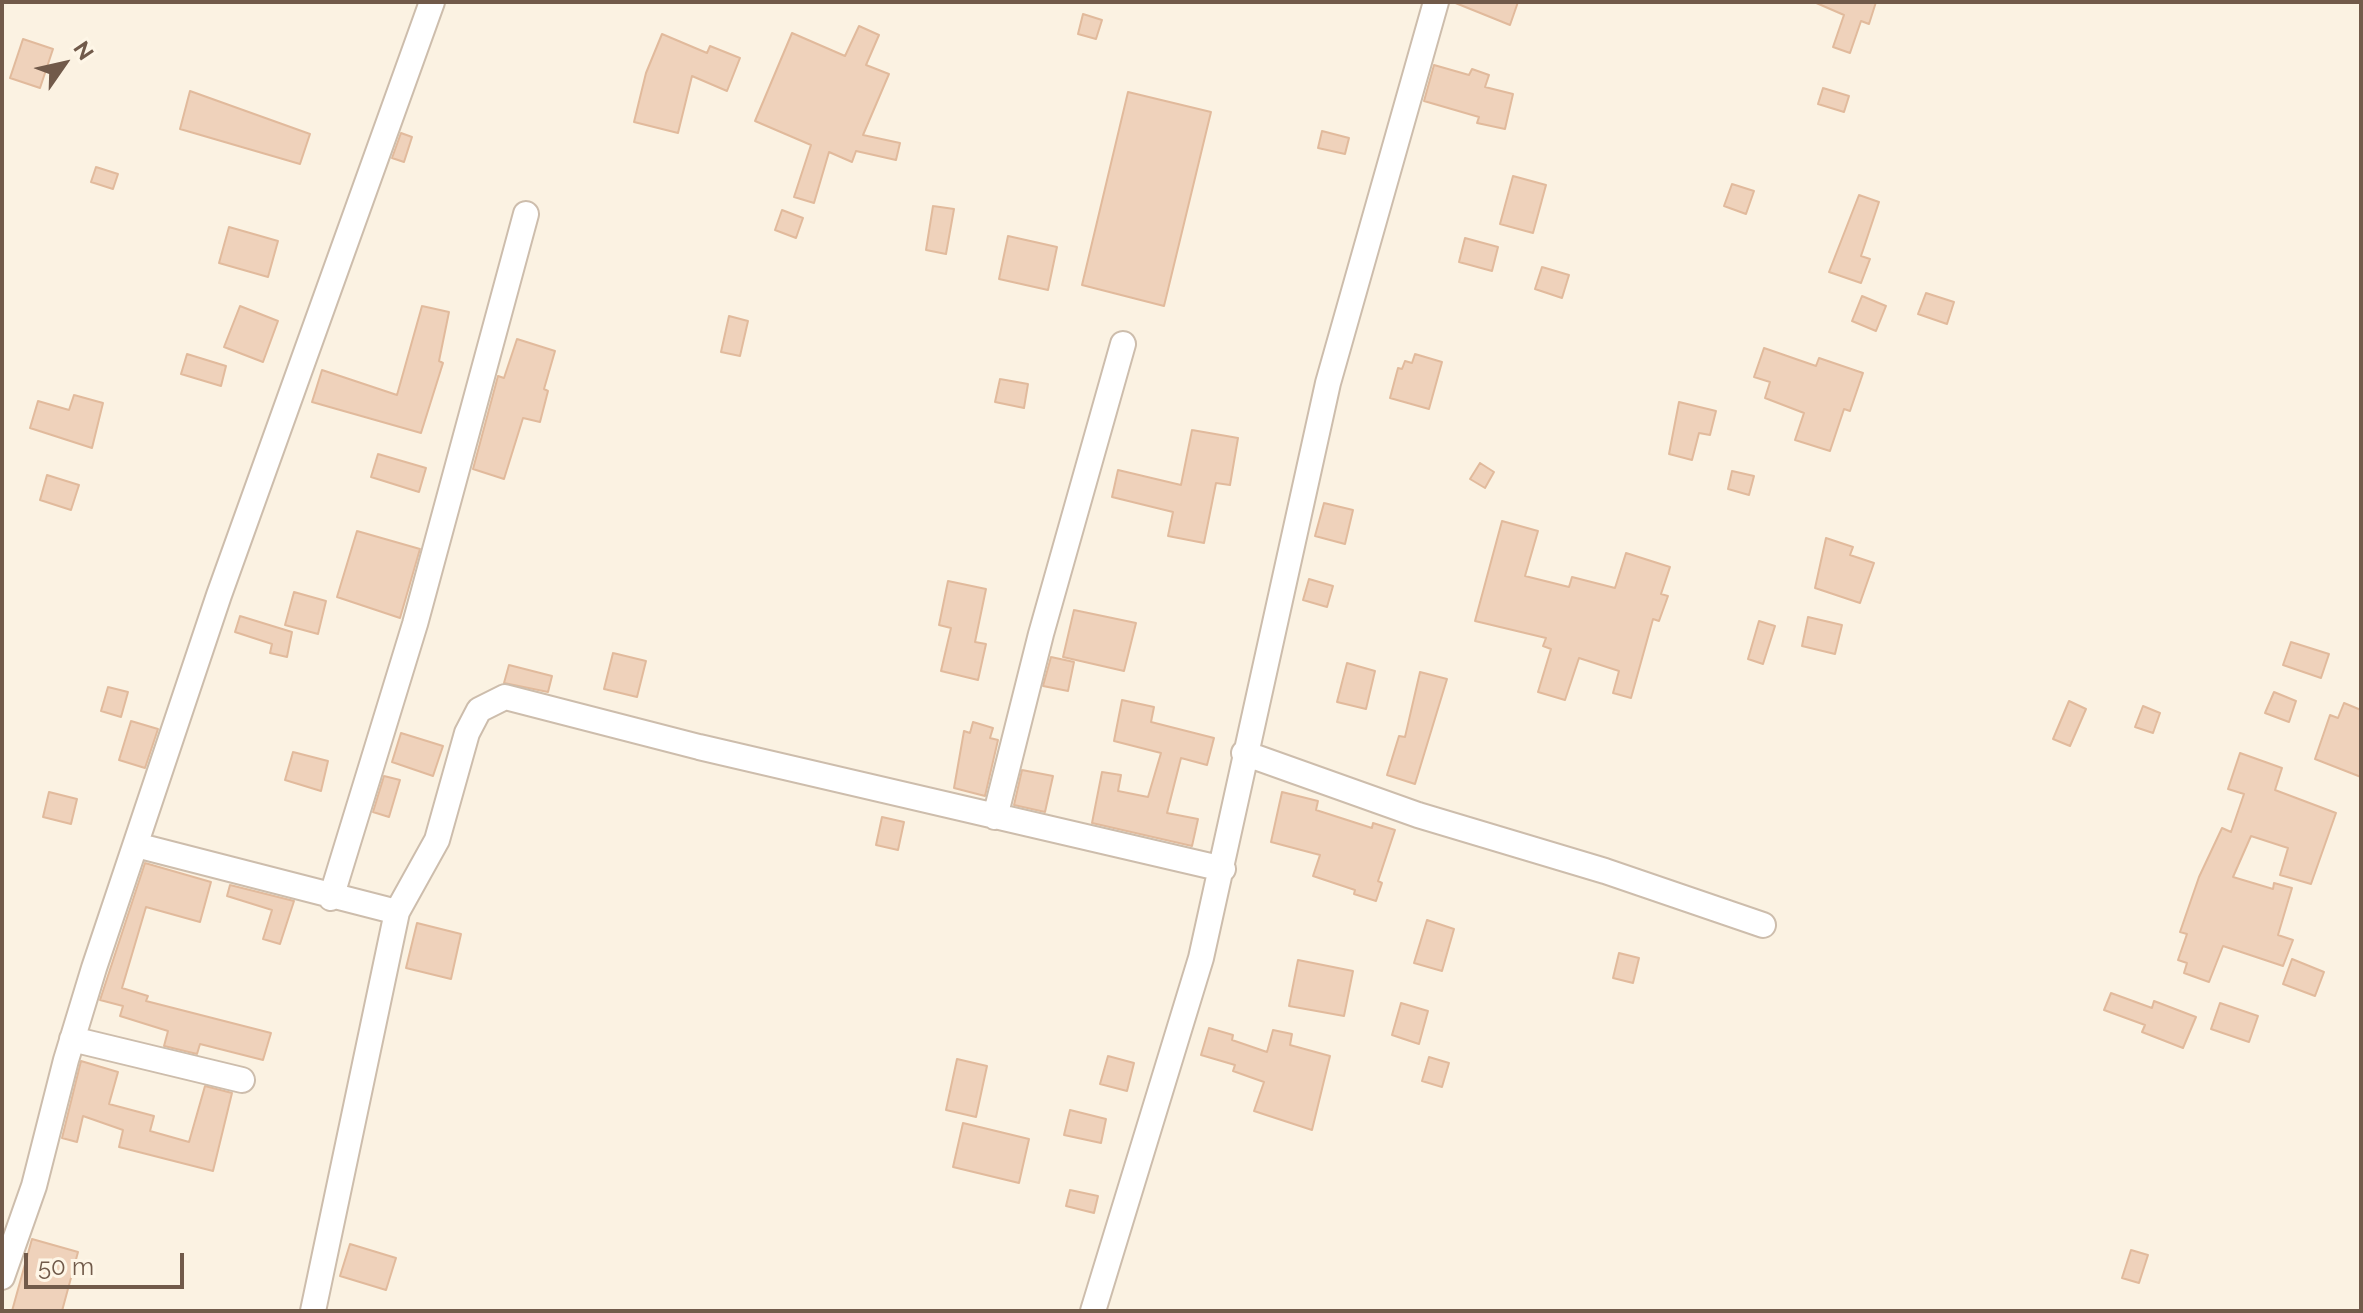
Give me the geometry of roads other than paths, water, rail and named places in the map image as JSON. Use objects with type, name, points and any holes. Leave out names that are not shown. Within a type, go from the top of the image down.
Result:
[{"type":"street","points":[[2,1277],[34,1186],[72,1039],[219,595],[432,2]]},
{"type":"street","points":[[1093,1311],[1201,958],[1328,383],[1436,2]]},
{"type":"street","points":[[331,898],[415,624],[526,214]]},
{"type":"street","points":[[995,817],[1041,634],[1123,344]]},
{"type":"street","points":[[313,1311],[397,912],[437,840],[467,733],[479,710],[505,697],[995,817],[1223,869]]},
{"type":"street","points":[[1244,753],[1418,815],[1605,871],[1763,925]]},
{"type":"street","points":[[136,845],[331,898],[397,912]]},
{"type":"street","points":[[72,1039],[242,1080]]}]
